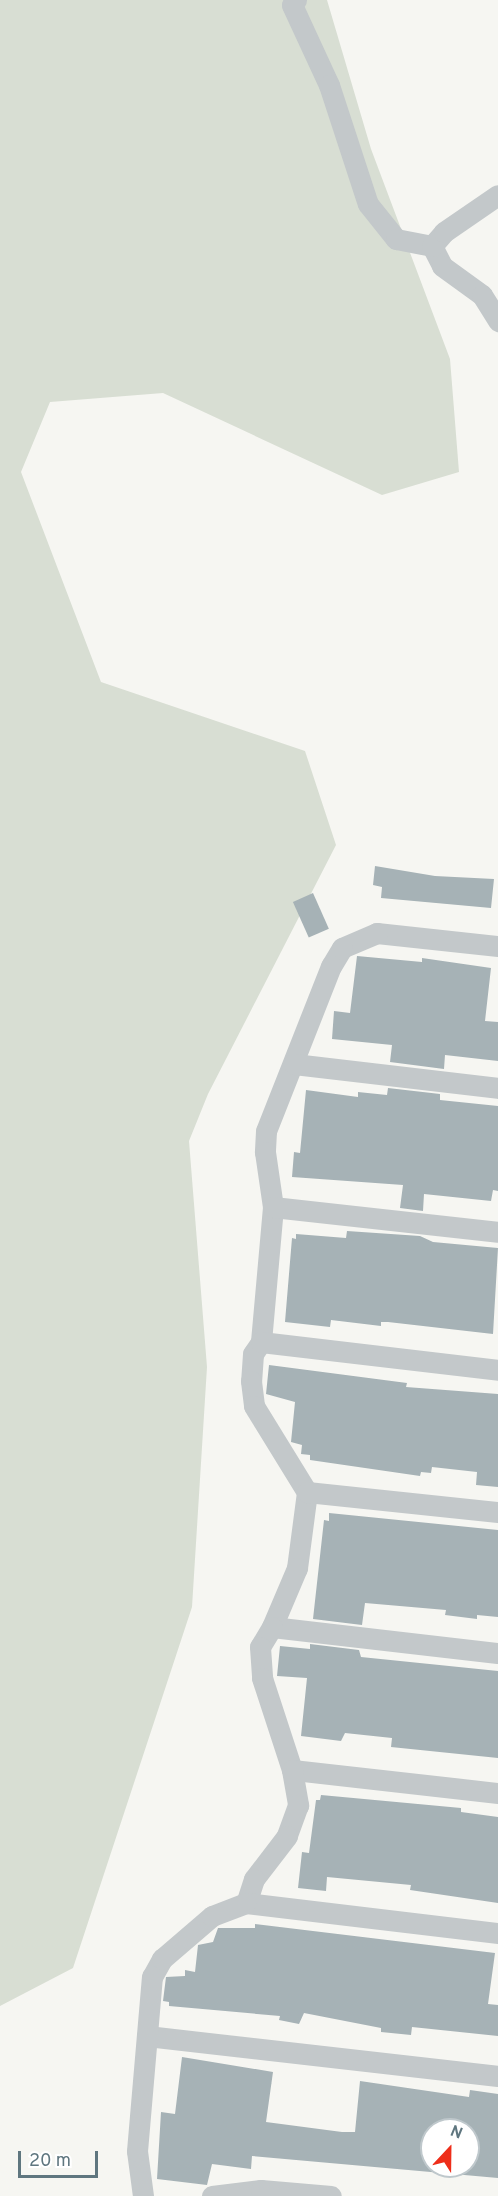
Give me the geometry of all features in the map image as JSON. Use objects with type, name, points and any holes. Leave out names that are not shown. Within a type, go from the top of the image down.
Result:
[{"type":"street","points":[[296,0],[292,4],[329,85],[368,204],[396,239],[432,246]]},
{"type":"street","points":[[432,246],[444,232],[498,195]]},
{"type":"street","points":[[432,246],[442,266],[482,295],[498,321]]},
{"type":"street","points":[[246,1903],[254,1879],[286,1836],[298,1804],[292,1770],[262,1678],[260,1647],[272,1627],[297,1568],[307,1492],[254,1406],[253,1354],[261,1342],[273,1207],[265,1152],[266,1131],[331,966],[342,948],[356,940],[377,933],[498,946]]},
{"type":"street","points":[[294,1064],[498,1088]]},
{"type":"street","points":[[273,1207],[498,1232]]},
{"type":"street","points":[[261,1342],[498,1370]]},
{"type":"street","points":[[307,1492],[498,1512]]},
{"type":"street","points":[[272,1627],[498,1653]]},
{"type":"street","points":[[292,1770],[498,1793]]},
{"type":"street","points":[[143,2196],[137,2151],[147,2036],[147,2001],[152,1977],[162,1959],[212,1916],[246,1903],[498,1933]]},
{"type":"street","points":[[147,2036],[498,2076]]},
{"type":"street","points":[[212,2196],[261,2190],[331,2196]]},
{"type":"shaded area","points":[[0,0],[327,0],[371,149],[450,359],[459,472],[382,495],[163,393],[50,402],[21,472],[101,682],[305,751],[336,845],[208,1094],[189,1141],[207,1367],[192,1607],[73,1968],[0,2006]]},
{"type":"building","points":[[375,866],[435,876],[494,879],[491,908],[381,898],[382,887],[373,885]]},
{"type":"building","points":[[313,893],[329,929],[309,938],[293,902]]},
{"type":"building","points":[[357,956],[422,962],[422,958],[491,968],[485,1021],[498,1022],[498,1061],[445,1055],[444,1069],[390,1062],[392,1045],[332,1039],[334,1011],[350,1013]]},
{"type":"building","points":[[388,1088],[440,1094],[440,1100],[498,1106],[498,1191],[493,1190],[491,1201],[424,1194],[423,1211],[400,1208],[403,1185],[292,1177],[294,1152],[300,1153],[306,1090],[358,1097],[358,1092],[387,1095]]},
{"type":"building","points":[[347,1231],[420,1236],[433,1242],[498,1248],[493,1334],[388,1322],[381,1322],[381,1326],[331,1320],[330,1327],[285,1322],[292,1238],[296,1239],[296,1234],[346,1238]]},
{"type":"building","points":[[269,1365],[407,1383],[406,1387],[498,1394],[498,1487],[476,1485],[477,1472],[432,1467],[431,1473],[421,1472],[420,1476],[310,1460],[310,1455],[301,1454],[302,1445],[291,1442],[295,1402],[266,1394]]},
{"type":"building","points":[[329,1513],[498,1530],[498,1617],[477,1615],[477,1619],[445,1615],[446,1610],[365,1603],[362,1625],[313,1619],[324,1520],[329,1521]]},
{"type":"building","points":[[310,1644],[359,1650],[361,1657],[498,1671],[498,1758],[391,1747],[392,1738],[345,1733],[341,1741],[301,1736],[307,1678],[277,1676],[280,1646],[310,1649]]},
{"type":"building","points":[[321,1795],[461,1808],[461,1812],[498,1817],[498,1903],[410,1890],[411,1885],[327,1877],[326,1891],[298,1888],[302,1852],[309,1853],[316,1800],[320,1800]]},
{"type":"building","points":[[255,1924],[495,1953],[488,2004],[498,2005],[498,2036],[412,2027],[411,2035],[381,2032],[381,2028],[304,2013],[299,2024],[279,2020],[280,2016],[169,2006],[169,2002],[163,2001],[166,1977],[185,1976],[185,1970],[195,1972],[198,1945],[213,1942],[218,1928],[255,1928]]},
{"type":"building","points":[[182,2057],[273,2072],[266,2122],[342,2132],[355,2132],[360,2081],[469,2097],[470,2090],[498,2094],[498,2178],[480,2176],[480,2118],[420,2118],[420,2171],[252,2156],[251,2169],[212,2164],[207,2185],[157,2179],[161,2112],[175,2114]]}]
